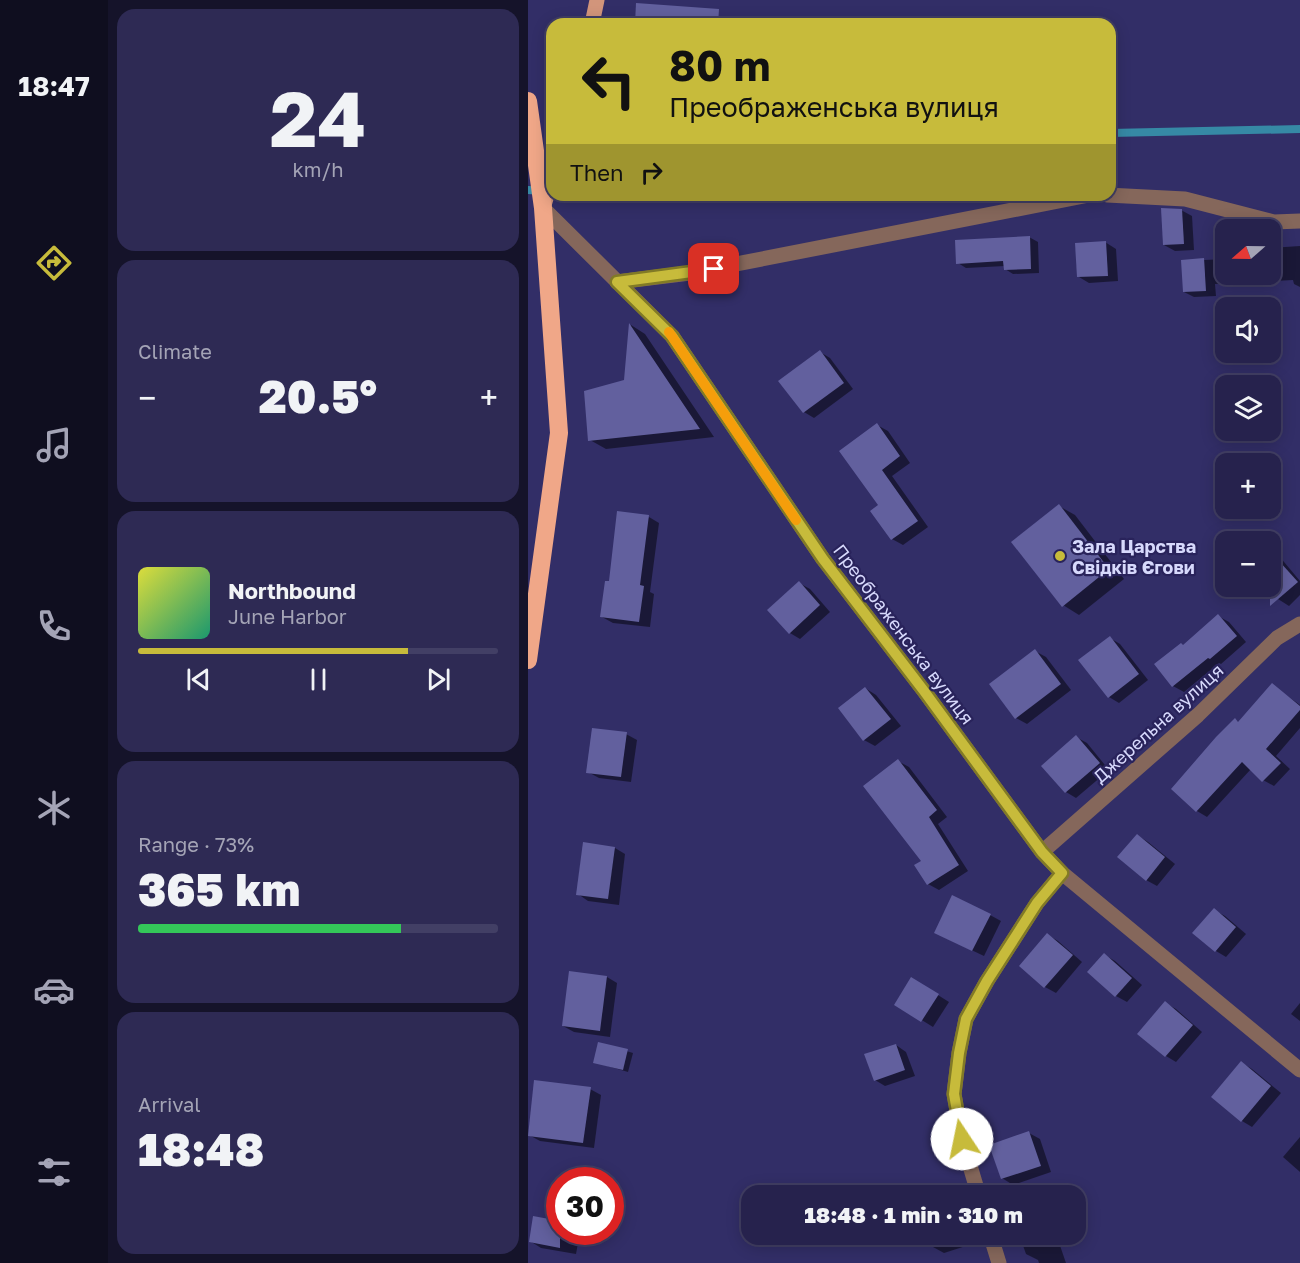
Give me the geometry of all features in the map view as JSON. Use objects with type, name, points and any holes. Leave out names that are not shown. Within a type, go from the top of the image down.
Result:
[{"type":"highway","points":[[528,102],[543,208],[559,433],[528,660]]},
{"type":"main road","points":[[593,18],[597,0]]},
{"type":"main road","points":[[543,208],[546,198]]},
{"type":"street","points":[[1116,195],[1185,199],[1274,222],[1300,220]]},
{"type":"street","points":[[617,282],[690,273],[1058,201]]},
{"type":"street","name":"Преображенська вулиця","points":[[543,208],[672,336],[823,559],[924,691],[1042,852],[1062,873],[1300,1070]]},
{"type":"street","name":"Джерельна вулиця","points":[[1042,852],[1198,714],[1277,638],[1300,624]]},
{"type":"street","points":[[976,1185],[962,1139],[954,1094],[966,1019],[987,981],[1037,903],[1062,873]]},
{"type":"street","points":[[993,1245],[999,1263]]},
{"type":"building","points":[[636,3],[719,9],[718,18],[635,18]]},
{"type":"building","points":[[1161,208],[1182,209],[1184,244],[1163,245]]},
{"type":"building","points":[[1030,236],[1031,269],[1004,270],[1003,261],[956,264],[955,240]]},
{"type":"building","points":[[1106,241],[1108,276],[1077,277],[1075,243]]},
{"type":"building","points":[[1204,258],[1206,291],[1183,292],[1181,260]]},
{"type":"building","points":[[629,323],[700,429],[588,441],[584,391],[624,380]]},
{"type":"building","points":[[820,350],[844,383],[803,413],[778,381]]},
{"type":"building","points":[[877,423],[900,456],[882,470],[918,521],[891,540],[870,511],[878,505],[839,451]]},
{"type":"building","name":"Зала Царства Свідків Єгови","points":[[1059,504],[1109,569],[1062,607],[1011,542]]},
{"type":"building","points":[[617,511],[649,515],[640,585],[644,586],[639,622],[600,617],[605,581],[609,581]]},
{"type":"building","points":[[1281,563],[1298,582],[1281,597]]},
{"type":"building","points":[[799,581],[820,605],[789,634],[767,610]]},
{"type":"building","points":[[1270,597],[1280,597],[1270,606]]},
{"type":"building","points":[[1218,614],[1237,636],[1172,687],[1154,664],[1181,643],[1183,645]]},
{"type":"building","points":[[1110,636],[1139,674],[1108,698],[1078,660]]},
{"type":"building","points":[[1035,649],[1061,684],[1015,719],[989,684]]},
{"type":"building","points":[[1272,683],[1300,706],[1300,710],[1266,749],[1281,763],[1262,782],[1242,762],[1196,812],[1171,789],[1216,737],[1235,718],[1238,722]]},
{"type":"building","points":[[865,687],[891,719],[863,741],[838,708]]},
{"type":"building","points":[[592,728],[627,732],[621,777],[586,773]]},
{"type":"building","points":[[1076,735],[1100,763],[1065,793],[1041,766]]},
{"type":"building","points":[[898,759],[937,810],[929,817],[959,865],[927,885],[914,865],[921,861],[863,786]]},
{"type":"building","points":[[1137,834],[1165,857],[1146,881],[1117,857]]},
{"type":"building","points":[[583,842],[615,847],[608,899],[576,895]]},
{"type":"building","points":[[952,895],[991,914],[972,951],[934,933]]},
{"type":"building","points":[[1214,908],[1236,927],[1215,952],[1192,933]]},
{"type":"building","points":[[1047,933],[1073,955],[1044,988],[1019,966]]},
{"type":"building","points":[[1104,953],[1132,978],[1115,997],[1087,972]]},
{"type":"building","points":[[569,971],[607,976],[600,1031],[562,1026]]},
{"type":"building","points":[[911,977],[939,994],[921,1022],[894,1005]]},
{"type":"building","points":[[1165,1001],[1193,1025],[1165,1057],[1137,1034]]},
{"type":"building","points":[[598,1042],[628,1049],[623,1070],[593,1063]]},
{"type":"building","points":[[896,1044],[905,1070],[874,1081],[864,1054]]},
{"type":"building","points":[[1241,1061],[1271,1086],[1241,1122],[1211,1097]]},
{"type":"building","points":[[534,1080],[591,1087],[583,1143],[528,1136]]},
{"type":"building","points":[[1029,1131],[1041,1166],[1001,1179],[989,1145]]},
{"type":"building","points":[[533,1216],[546,1218],[546,1245],[560,1245],[560,1248],[529,1242]]},
{"type":"waterway","points":[[1116,133],[1300,129]]},
{"type":"waterway","points":[[528,190],[542,191]]},
{"type":"slow traffic","points":[[669,332],[796,520]]},
{"type":"place","name":"Зала Царства Свідків Єгови","points":[[1060,556]]},
{"type":"route","points":[[714,269],[617,282],[672,336],[823,559],[924,691],[1042,852],[1062,873],[1037,903],[987,981],[966,1019],[954,1094],[962,1139]]}]
